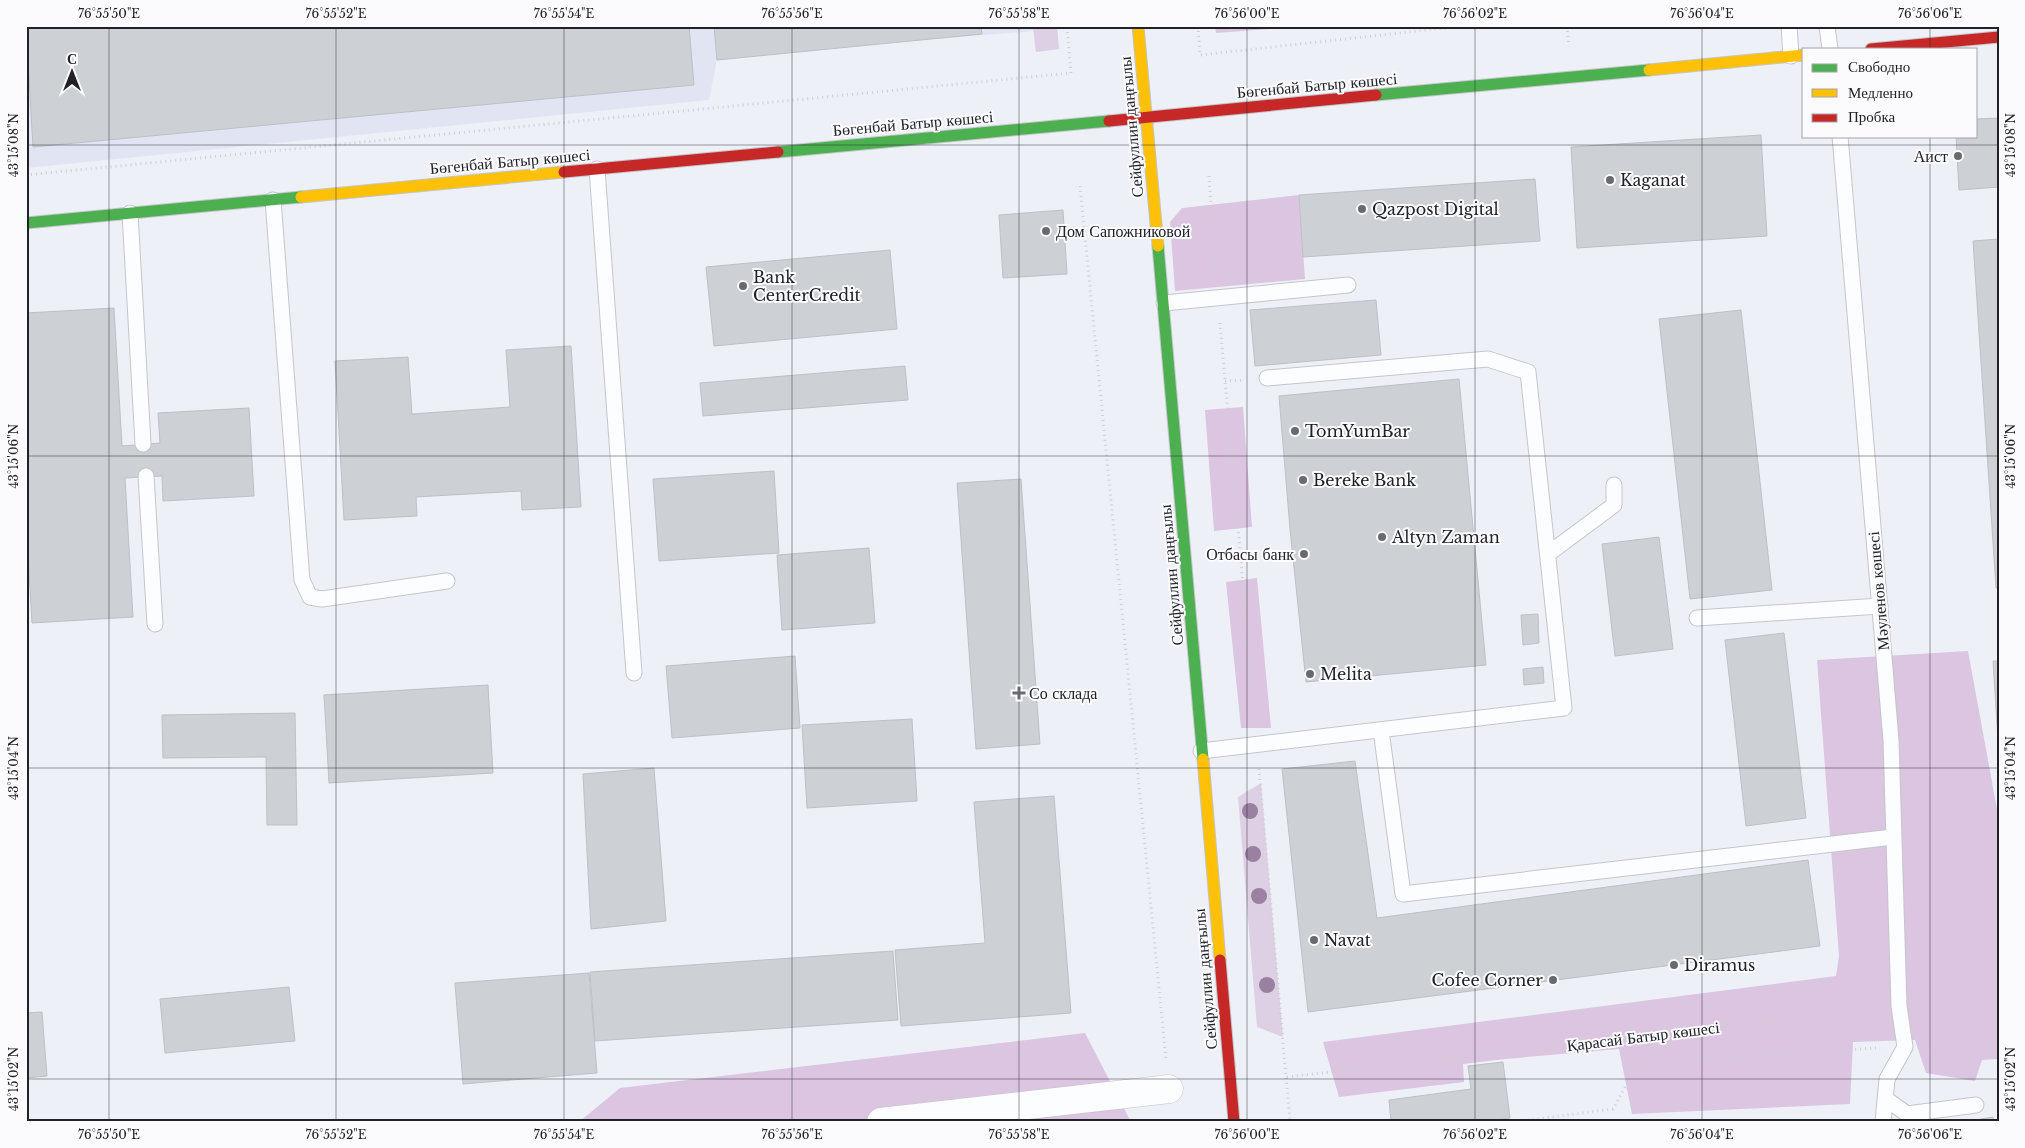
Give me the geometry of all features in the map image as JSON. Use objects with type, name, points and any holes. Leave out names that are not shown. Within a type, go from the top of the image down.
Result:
[{"type":"street","name":"Сейфуллин даңғылы","points":[[1138,26],[1164,303],[1234,1122]]},
{"type":"street","points":[[1882,48],[1999,37]]},
{"type":"street","name":"Бөгенбай Батыр көшесі","points":[[26,223],[1797,56]]},
{"type":"street","points":[[881,1122],[1168,1089]]},
{"type":"lane","points":[[1789,26],[1797,56]]},
{"type":"lane","points":[[1827,26],[1830,48]]},
{"type":"lane","name":"Мәуленов көшесі","points":[[1840,138],[1891,740],[1899,1006],[1904,1046]]},
{"type":"lane","points":[[597,169],[634,673]]},
{"type":"lane","points":[[273,200],[302,580],[310,597],[322,599],[447,581]]},
{"type":"lane","points":[[130,213],[143,444]]},
{"type":"lane","points":[[1164,303],[1348,285]]},
{"type":"lane","points":[[1201,751],[1564,708],[1528,372],[1488,359],[1267,378]]},
{"type":"lane","points":[[146,476],[155,624]]},
{"type":"lane","points":[[1548,554],[1614,505],[1614,485]]},
{"type":"lane","points":[[1697,618],[1880,606]]},
{"type":"lane","points":[[1381,730],[1403,894],[1894,837]]},
{"type":"lane","points":[[1883,1122],[1886,1078],[1904,1046]]},
{"type":"lane","points":[[1886,1099],[1907,1114],[1976,1105]]},
{"type":"path","points":[[26,175],[1071,73],[1067,26]]},
{"type":"path","points":[[1198,26],[1200,55],[1463,26]]},
{"type":"path","points":[[1209,176],[1290,1122]]},
{"type":"path","points":[[1080,186],[1168,1089]]},
{"type":"path","name":"Қарасай Батыр көшесі","points":[[1286,1077],[1999,994]]},
{"type":"path","points":[[1513,1122],[1613,1109],[1638,1064],[1904,1046],[1999,1050]]},
{"type":"shaded area","points":[[26,26],[1057,26],[1059,49],[1036,52],[1033,31],[813,49],[717,60],[709,100],[26,168]]},
{"type":"shaded area","points":[[1033,26],[1057,26],[1059,49],[1036,52]]},
{"type":"shaded area","points":[[1215,26],[1306,26],[1216,33]]},
{"type":"shaded area","points":[[1299,195],[1305,279],[1175,291],[1170,222],[1182,208]]},
{"type":"shaded area","points":[[1243,407],[1252,527],[1214,531],[1205,410]]},
{"type":"shaded area","points":[[1257,578],[1271,728],[1241,728],[1226,582]]},
{"type":"shaded area","points":[[1968,651],[1999,820],[1999,1059],[1982,1060],[1975,1081],[1926,1073],[1915,1040],[1853,1042],[1850,1104],[1632,1114],[1619,1049],[1463,1064],[1464,1082],[1339,1097],[1323,1042],[1836,976],[1839,956],[1817,660]]},
{"type":"shaded area","points":[[1261,783],[1283,1037],[1257,1027],[1238,797]]},
{"type":"shaded area","points":[[1085,1033],[1131,1122],[579,1122],[620,1088]]},
{"type":"building","points":[[26,26],[689,26],[694,85],[33,147]]},
{"type":"building","points":[[714,26],[981,26],[982,34],[717,60]]},
{"type":"building","points":[[1999,118],[1999,187],[1959,190],[1956,138],[1978,138],[1978,119]]},
{"type":"building","points":[[1761,135],[1767,236],[1577,248],[1571,147]]},
{"type":"building","points":[[1535,179],[1540,241],[1303,257],[1299,195]]},
{"type":"building","points":[[1063,210],[1067,274],[1003,278],[999,215]]},
{"type":"building","points":[[1999,239],[1999,588],[1996,588],[1973,241]]},
{"type":"building","points":[[890,250],[897,329],[714,346],[706,267]]},
{"type":"building","points":[[1376,300],[1381,355],[1255,366],[1250,310]]},
{"type":"building","points":[[114,308],[122,446],[160,443],[158,413],[249,408],[254,496],[163,501],[162,476],[125,478],[133,617],[32,623],[26,519],[26,313]]},
{"type":"building","points":[[1741,310],[1772,590],[1690,599],[1659,319]]},
{"type":"building","points":[[571,346],[581,507],[522,510],[521,491],[416,497],[417,516],[344,520],[335,361],[408,357],[412,414],[510,407],[506,350]]},
{"type":"building","points":[[905,366],[908,400],[703,416],[700,383]]},
{"type":"building","name":"Altyn Zaman","points":[[1459,379],[1486,665],[1306,682],[1290,529],[1279,396]]},
{"type":"building","points":[[774,471],[779,553],[659,561],[653,479]]},
{"type":"building","points":[[1021,479],[1040,744],[976,749],[957,483]]},
{"type":"building","points":[[1659,537],[1673,649],[1615,656],[1602,544]]},
{"type":"building","points":[[869,548],[875,623],[782,630],[777,555]]},
{"type":"building","points":[[1538,614],[1539,643],[1523,645],[1521,615]]},
{"type":"building","points":[[1784,633],[1806,818],[1746,826],[1725,640]]},
{"type":"building","points":[[795,656],[800,728],[672,738],[666,666]]},
{"type":"building","points":[[1993,661],[1999,661],[1999,755]]},
{"type":"building","points":[[1543,667],[1544,683],[1524,685],[1523,669]]},
{"type":"building","points":[[488,685],[493,773],[329,783],[324,695]]},
{"type":"building","points":[[295,713],[297,825],[267,825],[266,757],[163,758],[162,715]]},
{"type":"building","points":[[912,719],[917,801],[807,808],[802,725]]},
{"type":"building","points":[[1355,761],[1377,918],[1808,860],[1820,946],[1308,1012],[1282,769]]},
{"type":"building","points":[[654,768],[666,921],[591,929],[583,774]]},
{"type":"building","points":[[1054,796],[1071,1013],[901,1026],[895,950],[985,943],[974,802]]},
{"type":"building","points":[[893,951],[898,1020],[595,1041],[590,972]]},
{"type":"building","points":[[589,973],[597,1073],[463,1084],[455,983]]},
{"type":"building","points":[[289,987],[295,1041],[165,1053],[160,999]]},
{"type":"building","points":[[42,1012],[47,1076],[26,1078],[26,1013]]},
{"type":"building","points":[[1503,1062],[1510,1118],[1484,1122],[1391,1122],[1389,1100],[1471,1089],[1468,1066]]},
{"type":"building","points":[[1993,1117],[1993,1122],[1963,1122]]},
{"type":"traffic: fast","points":[[1376,95],[1649,70]]},
{"type":"traffic: fast","points":[[778,152],[1109,121]]},
{"type":"traffic: fast","points":[[26,223],[301,197]]},
{"type":"traffic: fast","points":[[1158,246],[1203,759]]},
{"type":"traffic: slow","points":[[1138,26],[1158,246]]},
{"type":"traffic: slow","points":[[1649,70],[1802,55]]},
{"type":"traffic: slow","points":[[301,197],[564,172]]},
{"type":"traffic: slow","points":[[1203,759],[1220,960]]},
{"type":"traffic: jam","points":[[1882,48],[1999,37]]},
{"type":"traffic: jam","points":[[1109,121],[1376,95]]},
{"type":"traffic: jam","points":[[564,172],[778,152]]},
{"type":"traffic: jam","points":[[1220,960],[1234,1122]]},
{"type":"place","name":"Аист","points":[[1958,156]]},
{"type":"place","name":"Kaganat","points":[[1610,180]]},
{"type":"place","name":"Qazpost Digital","points":[[1362,209]]},
{"type":"place","name":"Дом Сапожниковой","points":[[1046,231]]},
{"type":"place","name":"Bank CenterCredit","points":[[743,286]]},
{"type":"place","name":"TomYumBar","points":[[1295,431]]},
{"type":"place","name":"Bereke Bank","points":[[1303,480]]},
{"type":"place","name":"Altyn Zaman","points":[[1382,537]]},
{"type":"place","name":"Отбасы банк","points":[[1304,554]]},
{"type":"place","name":"Melita","points":[[1310,674]]},
{"type":"place","name":"Со склада","points":[[1019,693]]},
{"type":"place","name":"Navat","points":[[1314,940]]},
{"type":"place","name":"Diramus","points":[[1674,965]]},
{"type":"place","name":"Cofee Corner","points":[[1553,980]]}]
